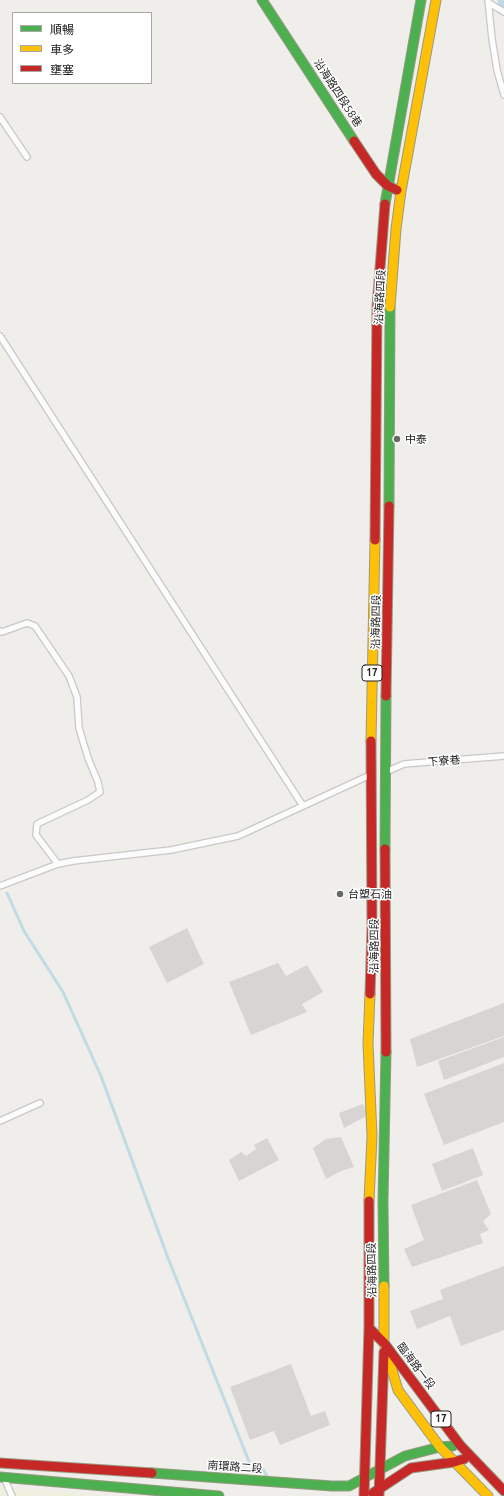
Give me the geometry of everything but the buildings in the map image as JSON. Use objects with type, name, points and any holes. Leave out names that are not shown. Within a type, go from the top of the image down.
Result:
[{"type":"main road","name":"沿海路四段58巷","points":[[262,0],[376,174],[388,186],[401,192]]},
{"type":"main road","name":"沿海路四段","points":[[364,1496],[366,1478],[369,1328],[369,1208],[372,1136],[368,1043],[372,929],[370,775],[378,307],[384,209],[420,0]]},
{"type":"main road","name":"沿海路四段","points":[[379,1493],[384,1343],[383,1201],[386,1044],[386,773],[390,307],[396,229],[401,192],[436,0]]},
{"type":"main road","points":[[376,440],[389,439]]},
{"type":"main road","name":"17","points":[[369,1328],[384,1343]]},
{"type":"main road","name":"臨海路一段","points":[[384,1343],[460,1445],[504,1491]]},
{"type":"main road","name":"臨海路一段","points":[[384,1343],[398,1390],[440,1447],[488,1496]]},
{"type":"main road","name":"南環路二段","points":[[0,1463],[349,1486],[405,1456],[440,1447],[460,1445]]},
{"type":"main road","points":[[368,1496],[379,1493],[411,1468],[454,1462],[471,1457]]},
{"type":"main road","points":[[2,1477],[219,1496]]},
{"type":"lane","points":[[489,1],[504,12]]},
{"type":"lane","points":[[489,1],[492,39],[497,70],[504,95]]},
{"type":"lane","points":[[0,117],[27,157]]},
{"type":"lane","points":[[0,336],[303,806]]},
{"type":"lane","points":[[0,631],[2,632],[27,623],[35,626],[69,676],[77,697],[79,728],[88,758],[98,782],[100,792],[88,800],[37,824],[36,835],[58,864]]},
{"type":"lane","name":"下寮巷","points":[[0,886],[58,864],[171,850],[238,836],[370,775],[386,773],[404,764],[504,756]]},
{"type":"lane","points":[[0,1120],[40,1103]]},
{"type":"lane","points":[[0,1468],[2,1477],[12,1496]]},
{"type":"green space","points":[[0,1487],[112,1496],[0,1496]]},
{"type":"waterway","points":[[503,0],[504,6]]},
{"type":"waterway","points":[[7,893],[24,931],[63,992],[101,1076],[168,1258],[250,1464],[262,1468],[267,1476]]},
{"type":"traffic: fast","points":[[262,0],[354,141]]},
{"type":"traffic: fast","points":[[385,204],[421,0]]},
{"type":"traffic: fast","points":[[389,506],[390,307]]},
{"type":"traffic: fast","points":[[385,849],[386,696]]},
{"type":"traffic: fast","points":[[384,1286],[383,1201],[386,1052]]},
{"type":"traffic: fast","points":[[152,1473],[349,1486],[405,1456],[440,1447],[453,1446]]},
{"type":"traffic: fast","points":[[0,1477],[219,1496]]},
{"type":"traffic: slow","points":[[390,307],[396,229],[401,191],[436,0]]},
{"type":"traffic: slow","points":[[371,741],[375,540]]},
{"type":"traffic: slow","points":[[369,1201],[372,1136],[368,1043],[370,994]]},
{"type":"traffic: slow","points":[[384,1286],[384,1343],[398,1390],[440,1447],[488,1496]]},
{"type":"traffic: jam","points":[[354,141],[376,174],[388,186],[397,190]]},
{"type":"traffic: jam","points":[[375,540],[377,307],[385,204]]},
{"type":"traffic: jam","points":[[386,696],[389,506]]},
{"type":"traffic: jam","points":[[370,994],[372,929],[371,741]]},
{"type":"traffic: jam","points":[[385,849],[386,1052]]},
{"type":"traffic: jam","points":[[369,1201],[369,1328],[384,1343],[460,1445],[504,1491]]},
{"type":"traffic: jam","points":[[364,1496],[369,1328]]},
{"type":"traffic: jam","points":[[379,1496],[384,1352]]},
{"type":"traffic: jam","points":[[373,1493],[411,1468],[454,1462],[464,1459]]},
{"type":"traffic: jam","points":[[0,1463],[152,1473]]},
{"type":"place","name":"中泰","points":[[397,439]]},
{"type":"place","name":"台塑石油","points":[[340,894]]}]
